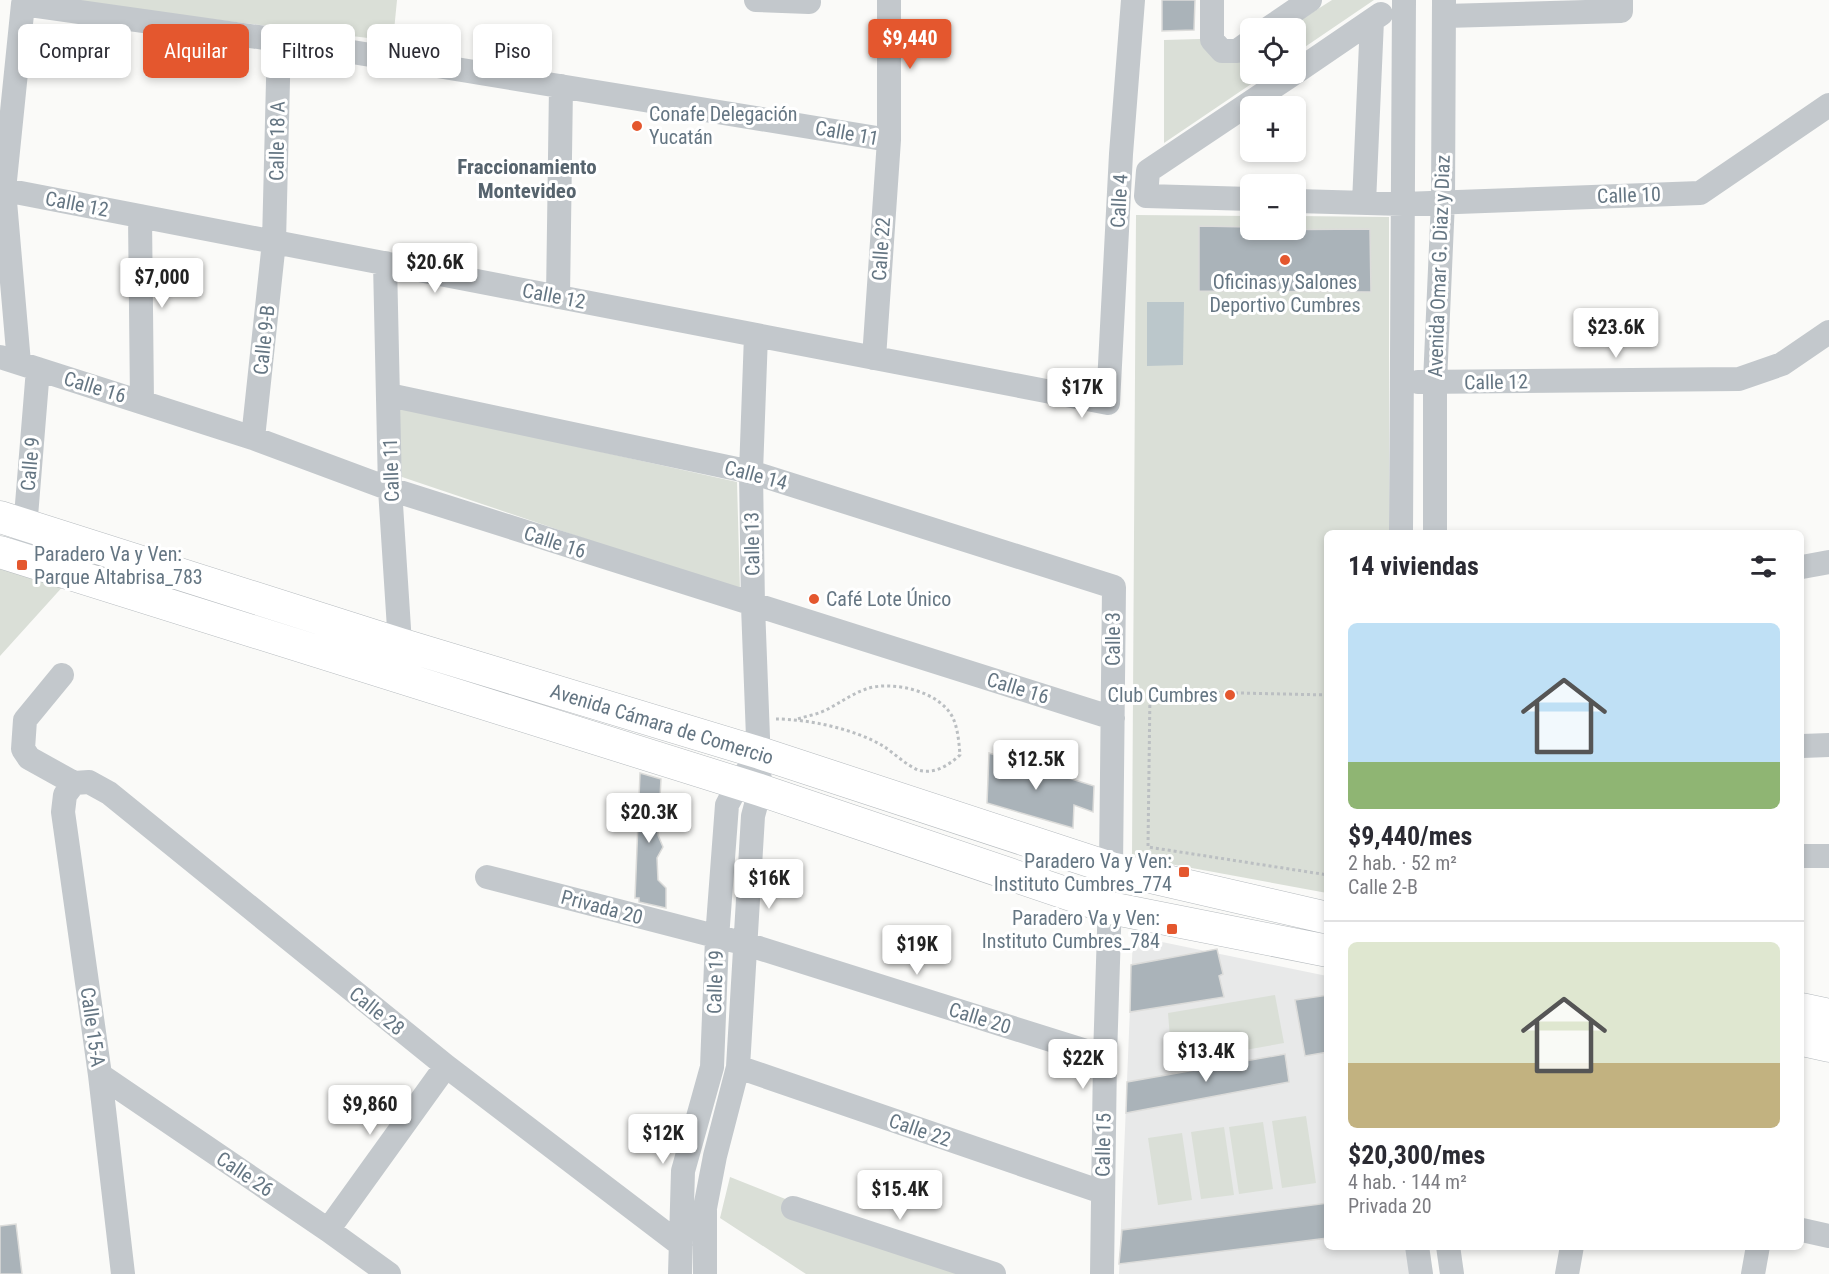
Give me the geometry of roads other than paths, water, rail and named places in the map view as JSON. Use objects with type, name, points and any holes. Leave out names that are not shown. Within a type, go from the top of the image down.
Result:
[{"type":"main road","name":"Avenida Cámara de Comercio","points":[[12,521],[400,644],[760,753],[1111,868],[1324,917]]},
{"type":"main road","name":"Avenida Cámara de Comercio","points":[[12,555],[749,787],[1110,908],[1324,950]]},
{"type":"main road","points":[[1804,1009],[1829,1015]]},
{"type":"main road","points":[[1804,1040],[1829,1046]]},
{"type":"street","points":[[756,0],[809,2]]},
{"type":"street","name":"Calle 22","points":[[874,358],[889,140],[889,0]]},
{"type":"street","name":"Calle 4","points":[[1108,403],[1121,154],[1133,0]]},
{"type":"street","points":[[1212,0],[1212,40],[1222,51],[1240,49]]},
{"type":"street","points":[[1284,18],[1310,0]]},
{"type":"street","points":[[1306,65],[1403,0]]},
{"type":"street","name":"Avenida Omar G. Diaz y Diaz","points":[[1401,530],[1403,0]]},
{"type":"street","name":"Calle 11","points":[[2,189],[23,4],[261,37]]},
{"type":"street","points":[[1445,8],[1621,5]]},
{"type":"street","name":"Avenida Omar G. Diaz y Diaz","points":[[1436,530],[1435,382],[1443,201],[1445,8]]},
{"type":"street","points":[[1364,203],[1372,20]]},
{"type":"street","name":"Calle 11","points":[[355,52],[889,140]]},
{"type":"street","name":"Calle 18 A","points":[[274,242],[278,78]]},
{"type":"street","points":[[1240,199],[1146,196],[1148,171],[1278,84]]},
{"type":"street","points":[[558,297],[561,86]]},
{"type":"street","name":"Calle 10","points":[[1306,201],[1403,204],[1700,193],[1829,105]]},
{"type":"street","name":"Calle 12","points":[[2,189],[1108,403]]},
{"type":"street","name":"Calle 9","points":[[2,189],[19,363],[12,555]]},
{"type":"street","points":[[140,216],[142,402]]},
{"type":"street","name":"Calle 9-B","points":[[253,438],[274,242]]},
{"type":"street","name":"Calle 11","points":[[385,263],[390,489],[400,644],[392,676]]},
{"type":"street","name":"Calle 12","points":[[1403,382],[1739,379],[1782,364],[1829,332]]},
{"type":"street","name":"Calle 13","points":[[756,335],[751,472],[753,606],[760,753]]},
{"type":"street","name":"Calle 16","points":[[19,363],[253,438],[390,489],[753,606],[1113,718]]},
{"type":"street","name":"Calle 14","points":[[389,395],[751,472],[1114,587]]},
{"type":"street","points":[[1804,567],[1829,562]]},
{"type":"street","name":"Calle 3","points":[[1110,908],[1114,587]]},
{"type":"street","name":"Calle 28","points":[[62,675],[25,720],[23,749],[29,758],[74,783],[89,782],[109,793],[446,1066],[681,1245]]},
{"type":"street","points":[[1804,746],[1829,745]]},
{"type":"street","name":"Calle 19","points":[[705,1274],[705,1208],[715,1156],[738,1067],[753,816],[749,787],[760,753]]},
{"type":"street","name":"Calle 15-A","points":[[74,783],[65,795],[63,812],[100,1075],[123,1274]]},
{"type":"street","name":"Calle 19","points":[[680,1274],[684,1171],[712,1066],[717,938],[727,805],[749,787]]},
{"type":"street","points":[[1804,856],[1829,856]]},
{"type":"street","name":"Privada 20","points":[[487,877],[717,938]]},
{"type":"street","name":"Calle 15","points":[[1102,1274],[1110,908]]},
{"type":"street","name":"Calle 20","points":[[717,938],[746,944],[1105,1057]]},
{"type":"street","points":[[328,1230],[446,1066]]},
{"type":"street","name":"Calle 22","points":[[738,1067],[1102,1192]]},
{"type":"street","name":"Calle 26","points":[[100,1075],[389,1274]]},
{"type":"street","points":[[794,1208],[994,1274]]},
{"type":"street","points":[[1804,1230],[1829,1236]]},
{"type":"street","points":[[1418,1250],[1421,1274]]},
{"type":"street","points":[[1449,1250],[1452,1274]]},
{"type":"street","points":[[1566,1274],[1571,1250]]},
{"type":"street","points":[[1754,1274],[1757,1250]]},
{"type":"place","name":"Conafe Delegación Yucatán","points":[[637,126]]},
{"type":"place","name":"Oficinas y Salones Deportivo Cumbres","points":[[1285,260]]},
{"type":"place","name":"Paradero Va y Ven: Parque Altabrisa_783","points":[[22,565]]},
{"type":"place","name":"Café Lote Único","points":[[814,599]]},
{"type":"place","name":"Club Cumbres","points":[[1230,695]]},
{"type":"place","name":"Paradero Va y Ven: Instituto Cumbres_774","points":[[1184,872]]},
{"type":"place","name":"Paradero Va y Ven: Instituto Cumbres_784","points":[[1172,929]]},
{"type":"district","name":"Fraccionamiento Montevideo","points":[[527,179]]}]
